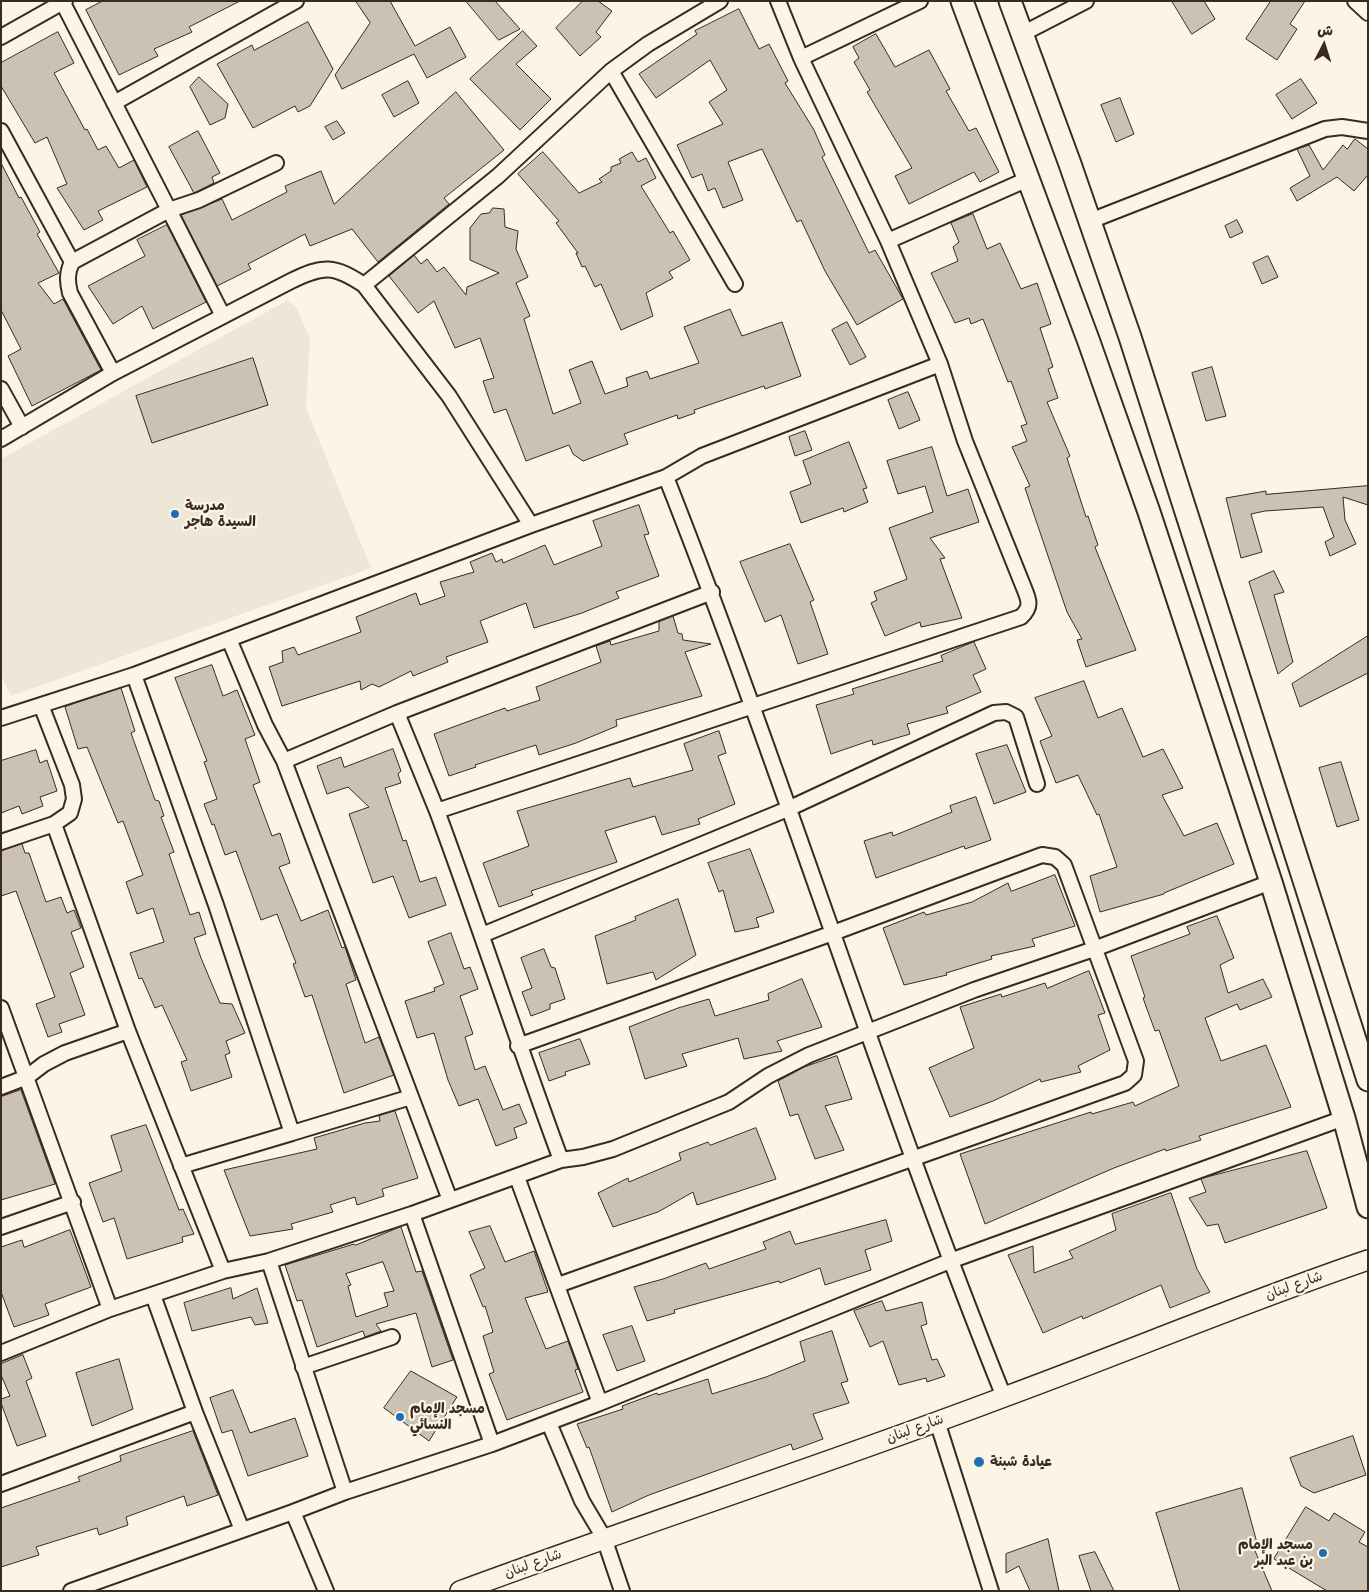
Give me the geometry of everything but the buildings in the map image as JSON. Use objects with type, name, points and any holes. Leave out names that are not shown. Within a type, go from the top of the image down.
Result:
[{"type":"main road","points":[[962,1],[1149,512],[1271,882],[1344,1118],[1368,1207]]},
{"type":"main road","points":[[1010,1],[1130,337],[1368,1079]]},
{"type":"street","points":[[114,103],[296,1]]},
{"type":"street","points":[[364,284],[498,176],[611,71],[648,44],[720,1]]},
{"type":"street","points":[[437,811],[1021,617],[1027,612],[1030,604],[965,441],[940,364],[888,241],[801,58],[778,1]]},
{"type":"street","points":[[801,58],[920,1]]},
{"type":"street","points":[[1022,34],[1086,1]]},
{"type":"street","points":[[1355,1],[1368,14]]},
{"type":"street","points":[[1,37],[63,2],[223,316]]},
{"type":"street","points":[[611,71],[735,284]]},
{"type":"street","points":[[1090,221],[1325,129],[1342,127],[1368,131]]},
{"type":"street","points":[[1,131],[72,262],[67,281],[70,293],[113,373]]},
{"type":"street","points":[[72,262],[169,210],[199,200],[276,163]]},
{"type":"street","points":[[888,241],[1028,179]]},
{"type":"street","points":[[1,439],[113,373],[223,316],[314,269],[331,268],[347,274],[364,284],[449,396],[531,525]]},
{"type":"street","points":[[1,718],[134,675],[531,525],[666,477],[702,456],[940,364]]},
{"type":"street","points":[[1,389],[22,427]]},
{"type":"street","points":[[666,477],[712,592],[950,1261],[1004,1397]]},
{"type":"street","points":[[284,762],[397,713],[712,592]]},
{"type":"street","points":[[229,639],[265,725],[284,762],[450,1200]]},
{"type":"street","points":[[134,675],[216,905],[292,1133]]},
{"type":"street","points":[[1,842],[54,824],[70,813],[74,799],[72,785],[42,705]]},
{"type":"street","points":[[482,935],[790,808],[994,712],[1006,712],[1016,717],[1038,784]]},
{"type":"street","points":[[397,713],[437,811],[482,935],[518,1046],[561,1160]]},
{"type":"street","points":[[54,824],[128,1031],[223,1271]]},
{"type":"street","points":[[518,1046],[833,933],[1042,855],[1055,857],[1064,865],[1136,1061],[1134,1074],[1125,1083],[558,1285]]},
{"type":"street","points":[[1,1353],[110,1309],[223,1271],[268,1261],[412,1214],[561,1160],[583,1157],[613,1149],[729,1102],[768,1076],[810,1056],[974,990],[1094,949],[1271,882]]},
{"type":"street","points":[[1,1008],[73,1202],[110,1309]]},
{"type":"street","points":[[1,1087],[27,1077],[44,1064],[65,1053],[128,1031]]},
{"type":"street","points":[[181,1166],[411,1097]]},
{"type":"street","points":[[71,1591],[345,1492],[492,1444],[600,1403],[950,1261],[1344,1118]]},
{"type":"street","points":[[517,1177],[600,1403]]},
{"type":"street","points":[[1,1227],[73,1202]]},
{"type":"street","points":[[412,1214],[492,1444]]},
{"type":"street","name":"شارع لبنان","points":[[460,1591],[604,1538],[1004,1397],[1280,1290],[1368,1260]]},
{"type":"street","points":[[268,1261],[345,1492]]},
{"type":"street","points":[[153,1295],[195,1412],[242,1530]]},
{"type":"street","points":[[303,1367],[392,1337]]},
{"type":"street","points":[[1,1484],[195,1412]]},
{"type":"street","points":[[937,1421],[991,1591]]},
{"type":"street","points":[[548,1423],[582,1501],[604,1538],[622,1591]]},
{"type":"street","points":[[293,1512],[326,1591]]},
{"type":"shaded area","name":"مدرسة السيدة هاجر","points":[[288,300],[296,307],[310,338],[306,408],[371,568],[11,696],[1,675],[1,459]]},
{"type":"place","name":"مدرسة السيدة هاجر","points":[[175,514]]},
{"type":"place","name":"مسجد الإمام النسائي","points":[[400,1417]]},
{"type":"place","name":"عيادة شبنة","points":[[979,1462]]},
{"type":"place","name":"مسجد الإمام بن عبد البر","points":[[1323,1553]]}]
